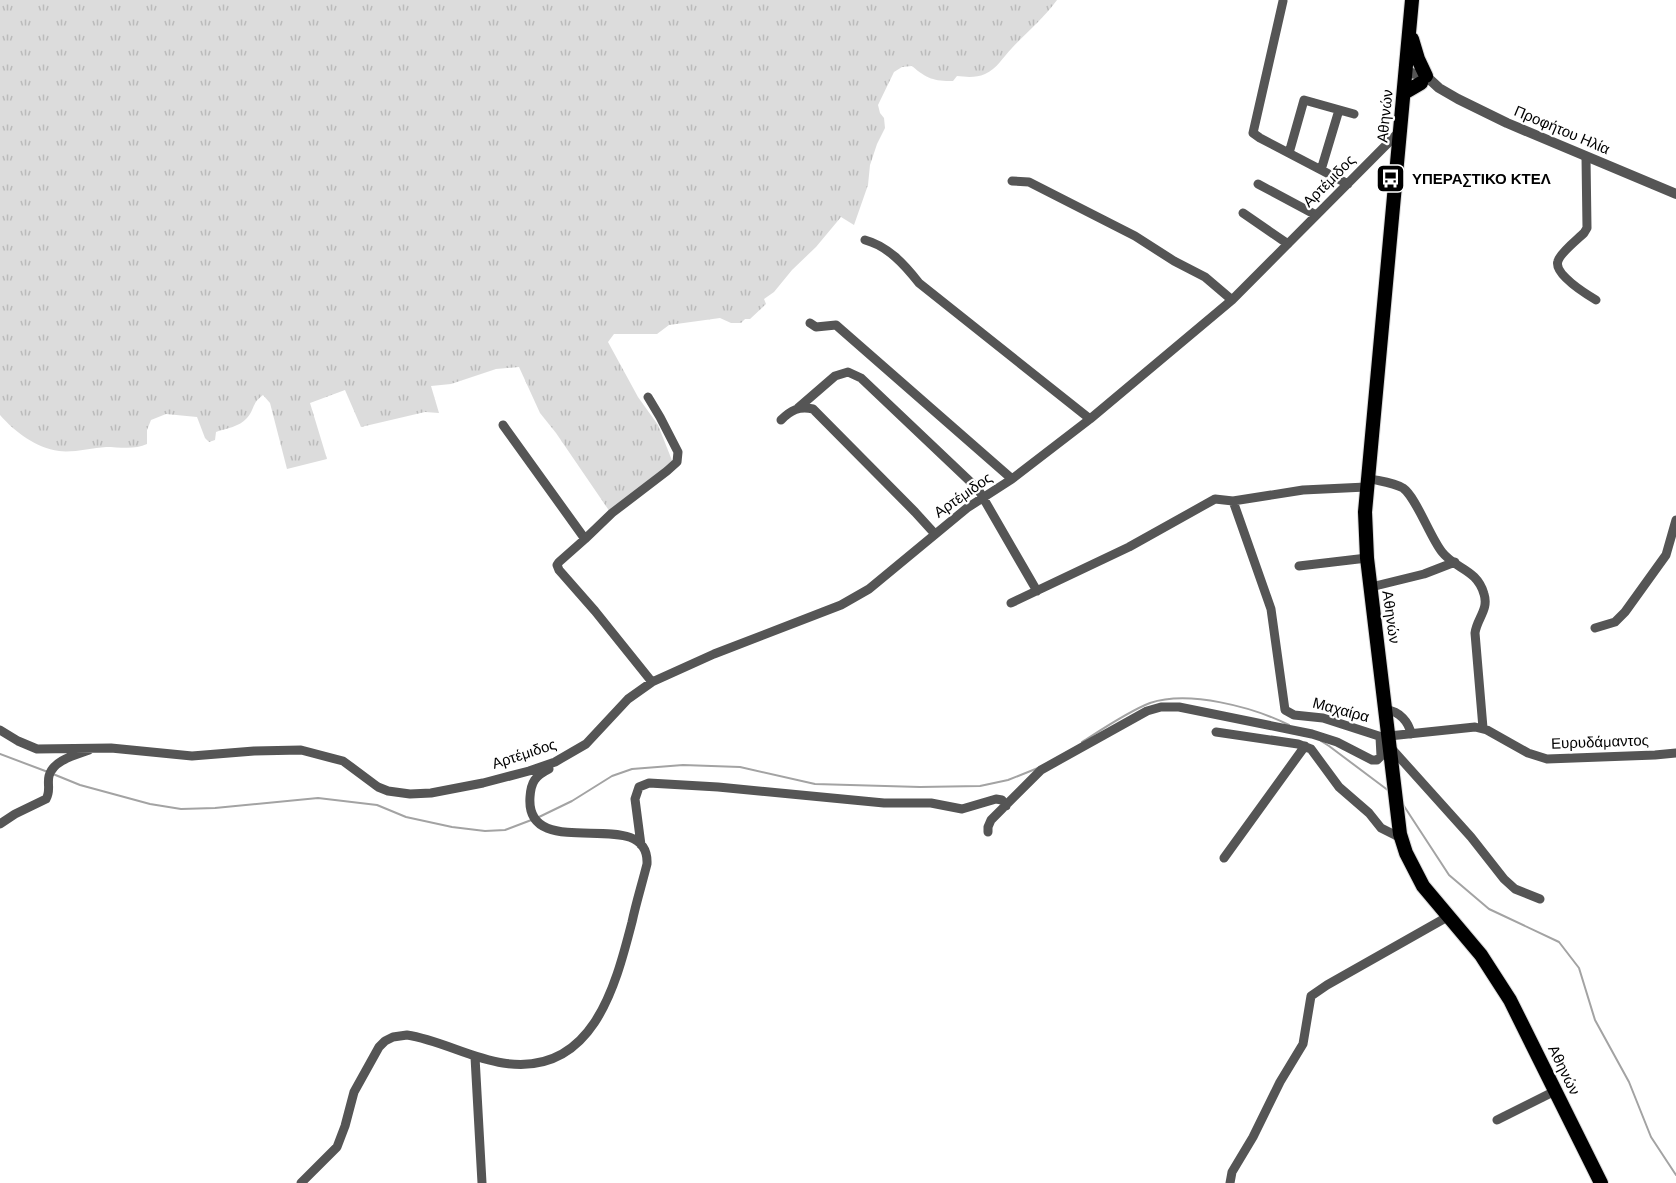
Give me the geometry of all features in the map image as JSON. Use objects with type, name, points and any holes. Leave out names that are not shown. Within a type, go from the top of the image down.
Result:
[{"type":"main road","name":"Αθηνών","points":[[1412,0],[1367,482],[1365,531],[1387,710],[1387,740],[1401,836],[1408,857],[1423,886],[1495,973],[1518,1014],[1601,1183]]},
{"type":"main road","points":[[1405,81],[1424,80],[1410,32]]},
{"type":"street","points":[[1283,1],[1253,131],[1257,136],[1348,184]]},
{"type":"street","points":[[1405,81],[1424,80]]},
{"type":"street","name":"Προφήτου Ηλία","points":[[1424,80],[1507,123],[1676,195]]},
{"type":"street","points":[[1289,153],[1304,100],[1354,114]]},
{"type":"street","points":[[1321,170],[1339,110]]},
{"type":"street","name":"Αρτέμιδος","points":[[0,730],[37,749],[94,747],[192,756],[254,750],[301,750],[343,761],[378,787],[410,794],[431,793],[483,783],[529,771],[578,750],[628,699],[652,682],[714,654],[847,602],[869,589],[934,534],[983,497],[1012,479],[1090,418],[1232,300],[1399,132]]},
{"type":"street","points":[[1586,157],[1587,228],[1560,257],[1558,266],[1560,272],[1572,283],[1596,300]]},
{"type":"street","points":[[1012,181],[1029,182],[1135,236],[1174,261],[1205,277],[1232,300]]},
{"type":"street","points":[[1258,184],[1316,215]]},
{"type":"street","points":[[1243,213],[1288,244]]},
{"type":"street","points":[[865,240],[876,243],[896,257],[919,283],[1090,418]]},
{"type":"street","points":[[810,323],[819,328],[830,324],[836,325],[1012,479]]},
{"type":"street","points":[[781,420],[790,411],[798,408],[830,378],[842,373],[854,373],[969,480],[983,497],[1037,591]]},
{"type":"street","points":[[648,397],[678,452],[677,462],[612,513],[559,562],[557,567],[652,682]]},
{"type":"street","points":[[798,408],[813,409],[934,534]]},
{"type":"street","points":[[503,425],[585,539]]},
{"type":"street","points":[[1011,603],[1129,547],[1215,499],[1233,501],[1367,482],[1404,489],[1415,504],[1442,553],[1469,571],[1484,592],[1486,603],[1484,612],[1476,625],[1475,633],[1483,728],[1465,727],[1411,734],[1387,740]]},
{"type":"street","name":"Μαχαίρα","points":[[1233,501],[1271,609],[1285,710],[1294,715],[1323,718],[1387,740]]},
{"type":"street","points":[[1595,628],[1615,622],[1625,612],[1666,555],[1676,520]]},
{"type":"street","points":[[1299,566],[1367,558]]},
{"type":"street","points":[[1371,587],[1424,574],[1455,562]]},
{"type":"street","points":[[988,832],[991,820],[1041,770],[1147,711],[1161,707],[1179,707],[1207,712],[1241,721],[1312,734],[1337,742],[1372,760],[1377,760],[1380,756],[1387,740]]},
{"type":"street","points":[[1387,710],[1395,711],[1402,717],[1409,726],[1411,734]]},
{"type":"street","name":"Ευρυδάμαντος","points":[[1483,728],[1528,753],[1547,759],[1676,753]]},
{"type":"street","points":[[1216,732],[1305,746],[1313,751],[1339,787],[1369,813],[1381,828],[1401,836]]},
{"type":"street","points":[[1387,740],[1504,879],[1515,889],[1540,899]]},
{"type":"street","points":[[1224,858],[1305,746]]},
{"type":"street","points":[[0,824],[46,799],[50,788],[49,776],[54,766],[94,747]]},
{"type":"street","points":[[301,1183],[337,1147],[358,1083],[385,1041],[398,1035],[407,1035],[504,1064],[540,1063],[560,1056],[573,1047],[593,1026],[611,994],[624,954],[647,864],[645,851],[641,845],[630,838],[615,834],[580,834],[546,828],[533,818],[530,802],[534,779],[573,756],[578,750]]},
{"type":"street","points":[[641,845],[635,798],[639,787],[649,783],[718,787],[884,803],[931,803],[962,809],[996,800],[1002,800],[1006,806]]},
{"type":"street","points":[[1230,1183],[1232,1172],[1253,1137],[1280,1082],[1301,1049],[1306,1034],[1311,996],[1327,984],[1449,916]]},
{"type":"street","points":[[475,1057],[482,1183]]},
{"type":"street","points":[[1497,1120],[1555,1091]]},
{"type":"green space","points":[[0,0],[1057,0],[996,66],[985,74],[975,77],[957,76],[953,81],[946,81],[936,80],[922,74],[912,66],[902,67],[894,72],[878,105],[884,118],[885,128],[870,165],[868,185],[854,225],[841,217],[774,292],[764,299],[766,304],[750,319],[745,319],[741,323],[731,323],[720,318],[669,325],[657,334],[614,334],[608,342],[638,397],[658,425],[673,463],[610,512],[540,413],[519,367],[496,369],[451,384],[431,386],[439,413],[425,412],[361,427],[345,390],[310,403],[327,459],[287,469],[270,403],[263,395],[244,421],[216,432],[215,440],[209,442],[205,438],[197,417],[166,414],[151,420],[147,430],[147,444],[132,448],[106,447],[59,451],[34,443],[12,427],[0,415]]},
{"type":"waterway","points":[[1082,742],[1133,711],[1166,699],[1183,698],[1221,702],[1258,712],[1289,725]]},
{"type":"waterway","points":[[1321,741],[1389,791]]},
{"type":"waterway","points":[[0,754],[48,772]]},
{"type":"waterway","points":[[539,817],[572,801],[612,776],[632,769],[683,765],[740,767],[815,784],[920,787],[980,786],[1008,780],[1038,768]]},
{"type":"waterway","points":[[53,774],[80,785],[150,804],[181,809],[318,798],[377,805],[406,817],[452,827],[485,831],[505,830],[534,819]]},
{"type":"waterway","points":[[1402,803],[1449,875],[1489,909],[1559,942],[1579,968],[1595,1020],[1629,1082],[1651,1137],[1676,1175]]},
{"type":"place","name":"ΥΠΕΡΑΣΤΙΚΟ ΚΤΕΛ","points":[[1391,179]]}]
